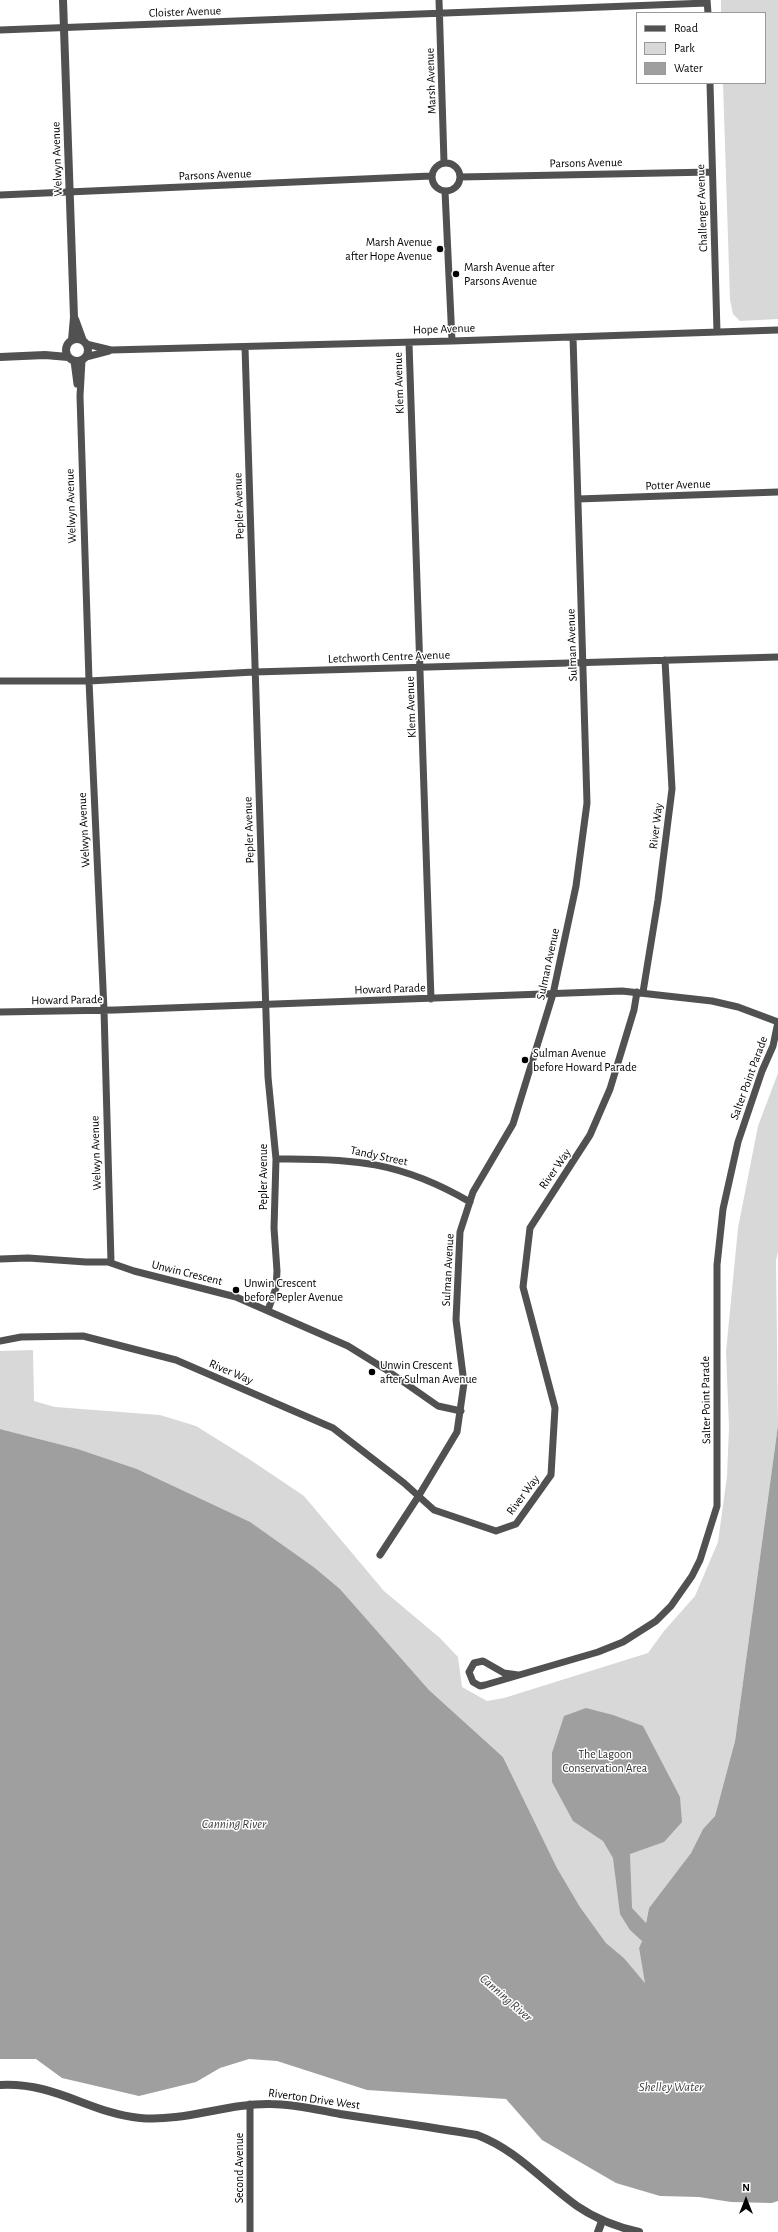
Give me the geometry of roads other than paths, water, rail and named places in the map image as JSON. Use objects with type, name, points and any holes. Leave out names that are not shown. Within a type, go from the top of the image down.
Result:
[{"type":"street","name":"Welwyn Avenue","points":[[63,0],[74,317],[72,340]]},
{"type":"street","name":"Marsh Avenue","points":[[439,0],[444,162]]},
{"type":"street","name":"Cloister Avenue","points":[[0,30],[707,2]]},
{"type":"street","points":[[707,2],[708,12]]},
{"type":"street","name":"Challenger Avenue","points":[[710,84],[717,332]]},
{"type":"street","points":[[444,162],[449,162],[457,168],[460,176],[457,185],[445,191],[434,185],[431,176],[434,168],[444,162]]},
{"type":"street","name":"Parsons Avenue","points":[[460,176],[712,172]]},
{"type":"street","name":"Parsons Avenue","points":[[0,195],[431,176]]},
{"type":"street","points":[[445,191],[452,342]]},
{"type":"street","name":"Welwyn Avenue","points":[[74,317],[88,350],[77,359]]},
{"type":"street","name":"Hope Avenue","points":[[0,357],[45,355],[77,359],[111,350],[452,342],[778,330]]},
{"type":"street","name":"Sulman Avenue","points":[[380,1555],[454,1440],[461,1411],[463,1374],[456,1320],[456,1284],[460,1232],[473,1192],[513,1124],[553,994],[576,886],[587,803],[584,663],[573,337]]},
{"type":"street","points":[[66,347],[72,340],[84,343]]},
{"type":"street","name":"Hope Avenue","points":[[84,343],[111,350]]},
{"type":"street","name":"Klem Avenue","points":[[409,343],[431,999]]},
{"type":"street","name":"Welwyn Avenue","points":[[66,347],[77,359],[80,396],[89,681],[104,1010],[111,1262]]},
{"type":"street","name":"Hope Avenue","points":[[45,355],[66,347]]},
{"type":"street","name":"Pepler Avenue","points":[[245,347],[254,672],[268,1077],[276,1158],[274,1228],[277,1280],[268,1310]]},
{"type":"street","name":"Potter Avenue","points":[[578,500],[778,492]]},
{"type":"street","name":"Letchworth Centre Avenue","points":[[0,681],[89,681],[254,672],[778,657]]},
{"type":"street","name":"River Way","points":[[0,1341],[21,1337],[84,1336],[176,1360],[333,1428],[404,1483],[418,1498],[434,1510],[498,1531],[518,1522],[552,1475],[555,1408],[522,1287],[529,1232],[535,1217],[579,1155],[590,1135],[610,1089],[640,992],[658,900],[672,789],[665,660]]},
{"type":"street","name":"Howard Parade","points":[[0,1012],[104,1010],[640,992],[712,1001],[738,1007],[778,1022]]},
{"type":"street","name":"Salter Point Parade","points":[[518,1675],[504,1673],[483,1661],[474,1663],[469,1672],[472,1682],[480,1686],[598,1652],[623,1642],[656,1621],[671,1606],[692,1576],[700,1560],[717,1506],[716,1272],[723,1209],[738,1142],[762,1071],[773,1046],[778,1022]]},
{"type":"street","name":"Tandy Street","points":[[276,1158],[331,1158],[397,1169],[445,1187],[470,1202]]},
{"type":"street","name":"Unwin Crescent","points":[[0,1259],[28,1258],[111,1262],[134,1271],[236,1297],[353,1349],[438,1406],[461,1411]]},
{"type":"street","name":"Riverton Drive West","points":[[0,2085],[18,2084],[51,2090],[108,2110],[142,2118],[173,2118],[250,2104],[274,2104],[477,2135],[508,2150],[577,2206],[617,2227],[639,2232]]},
{"type":"street","name":"Second Avenue","points":[[250,2104],[250,2232]]},
{"type":"street","points":[[598,2232],[602,2220]]},
{"type":"water","name":"Canning River","points":[[778,1425],[778,2201],[772,2203],[731,2202],[699,2197],[660,2196],[616,2183],[542,2140],[506,2099],[367,2090],[277,2061],[249,2059],[220,2068],[196,2082],[139,2096],[62,2078],[36,2059],[0,2059],[0,1429],[78,1449],[137,1469],[250,1522],[315,1568],[340,1589],[429,1690],[503,1757],[557,1868],[580,1907],[606,1943],[624,1958],[645,1983],[639,1948],[642,1941],[630,1930],[620,1914],[613,1858],[603,1841],[573,1821],[552,1782],[552,1753],[564,1716],[586,1708],[613,1715],[643,1726],[680,1797],[682,1822],[664,1842],[630,1854],[632,1908],[646,1923],[649,1908],[691,1853],[703,1829],[715,1816],[735,1741]]},
{"type":"place","name":"Marsh Avenue after Hope Avenue","points":[[440,249]]},
{"type":"place","name":"Marsh Avenue after Parsons Avenue","points":[[456,274]]},
{"type":"place","name":"Sulman Avenue before Howard Parade","points":[[525,1060]]},
{"type":"place","name":"Unwin Crescent before Pepler Avenue","points":[[236,1290]]},
{"type":"place","name":"Unwin Crescent after Sulman Avenue","points":[[372,1372]]},
{"type":"park label","name":"The Lagoon Conservation Area","points":[[605,1761]]},
{"type":"water label","name":"Shelley Water","points":[[671,2087]]}]
